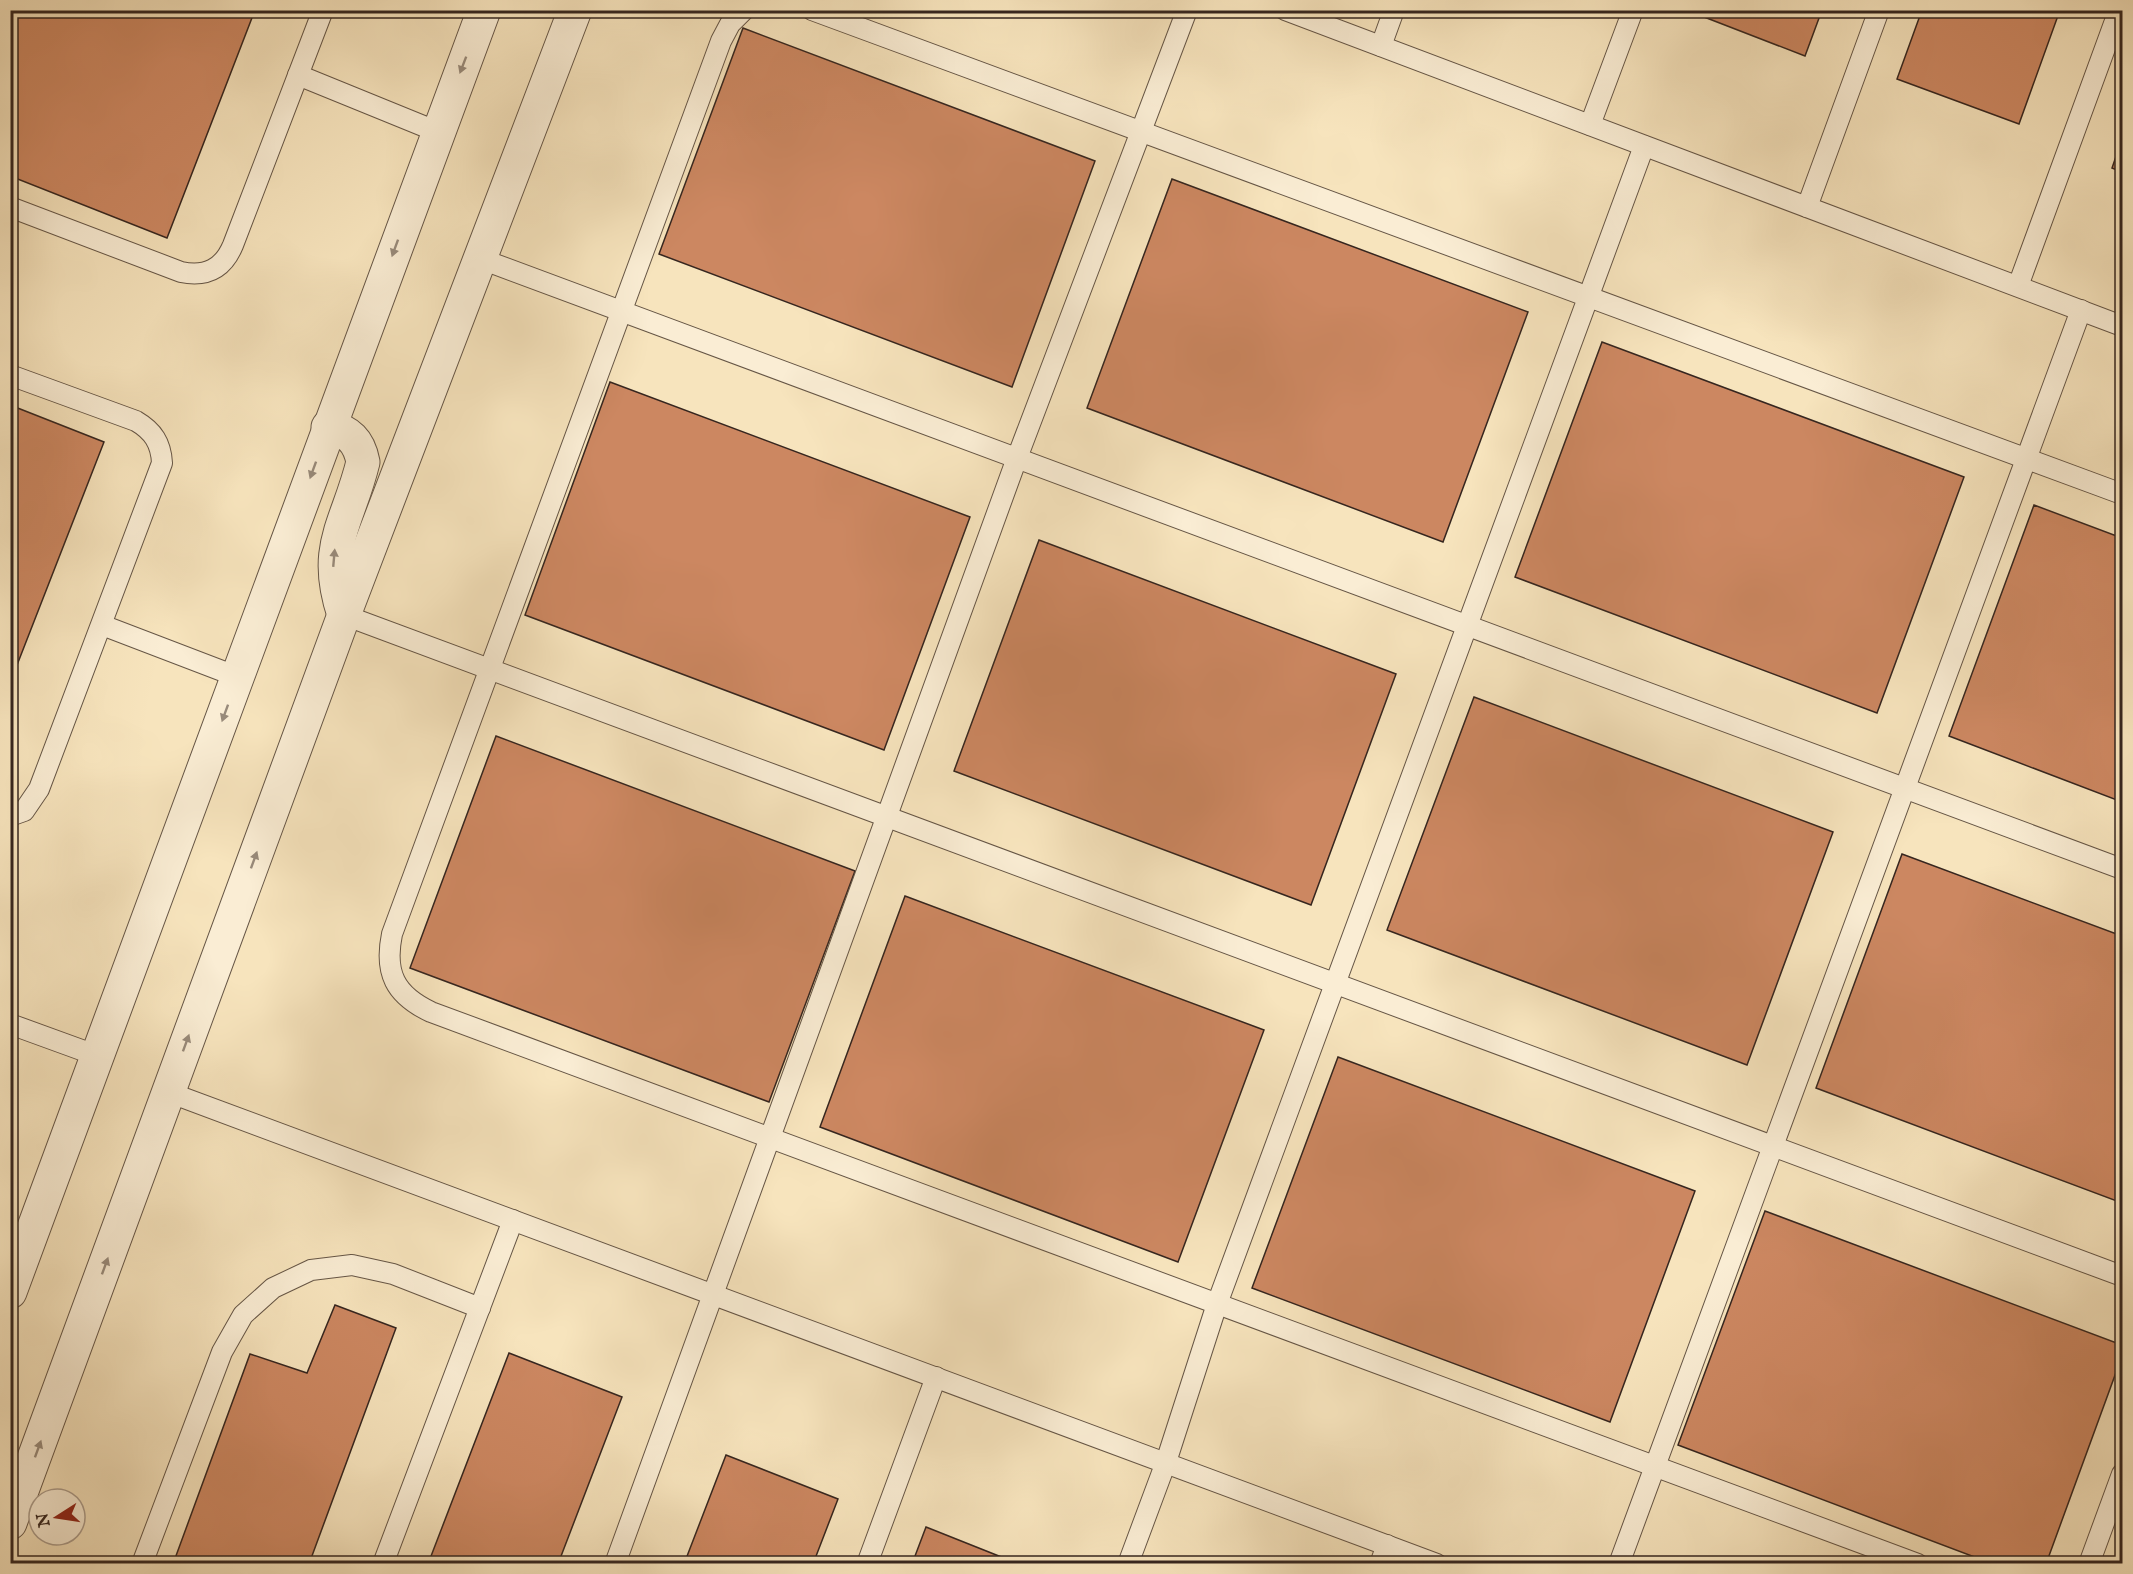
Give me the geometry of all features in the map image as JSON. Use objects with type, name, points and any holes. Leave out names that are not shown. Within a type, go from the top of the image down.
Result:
[{"type":"street","points":[[10,1292],[484,10]]},
{"type":"street","points":[[10,1523],[344,615],[575,10]]},
{"type":"street","points":[[328,427],[342,430],[353,438],[361,448],[363,462],[336,545],[333,569],[344,615]]},
{"type":"lane","points":[[10,207],[181,272],[194,275],[207,273],[219,267],[228,257],[323,10]]},
{"type":"lane","points":[[744,10],[730,24],[721,40],[392,934],[388,952],[390,972],[399,990],[413,1004],[431,1012],[1918,1563]]},
{"type":"lane","points":[[812,10],[1139,133],[2122,494]]},
{"type":"lane","points":[[615,1563],[885,816],[1017,458],[1187,10]]},
{"type":"lane","points":[[1285,10],[2122,326]]},
{"type":"lane","points":[[1381,46],[1394,10]]},
{"type":"lane","points":[[1590,125],[1633,10]]},
{"type":"lane","points":[[1807,207],[1879,10]]},
{"type":"lane","points":[[2018,286],[2119,10]]},
{"type":"lane","points":[[298,75],[438,132]]},
{"type":"lane","points":[[1128,1563],[1166,1462],[1218,1304],[1644,146]]},
{"type":"lane","points":[[481,259],[2122,869]]},
{"type":"lane","points":[[1619,1563],[2081,310]]},
{"type":"lane","points":[[10,375],[136,421],[152,433],[161,450],[162,463],[39,789],[24,811],[10,816]]},
{"type":"lane","points":[[344,615],[2122,1276]]},
{"type":"lane","points":[[102,625],[238,677]]},
{"type":"lane","points":[[10,1024],[98,1056]]},
{"type":"lane","points":[[168,1092],[1166,1462],[1383,1554],[1437,1563]]},
{"type":"lane","points":[[383,1563],[513,1220]]},
{"type":"lane","points":[[142,1563],[222,1352],[243,1315],[273,1288],[311,1270],[352,1265],[393,1274],[480,1308]]},
{"type":"lane","points":[[867,1563],[936,1377]]},
{"type":"lane","points":[[2089,1563],[2122,1474]]},
{"type":"building","points":[[10,10],[255,10],[167,238],[10,176]]},
{"type":"building","points":[[1686,10],[1822,10],[1805,56]]},
{"type":"building","points":[[1922,10],[2060,10],[2019,124],[1897,79]]},
{"type":"building","points":[[743,28],[1095,161],[1012,387],[659,254]]},
{"type":"building","points":[[2122,139],[2122,172],[2112,168]]},
{"type":"building","points":[[1172,179],[1528,312],[1443,542],[1087,408]]},
{"type":"building","points":[[1602,342],[1964,477],[1877,713],[1515,577]]},
{"type":"building","points":[[610,382],[970,517],[884,750],[525,615]]},
{"type":"building","points":[[10,405],[104,442],[10,683]]},
{"type":"building","points":[[2034,505],[2122,538],[2122,802],[1949,736]]},
{"type":"building","points":[[1039,540],[1396,674],[1311,905],[954,771]]},
{"type":"building","points":[[1474,697],[1833,832],[1747,1065],[1387,930]]},
{"type":"building","points":[[496,736],[855,871],[769,1102],[410,968]]},
{"type":"building","points":[[1902,854],[2122,936],[2122,1203],[1816,1088]]},
{"type":"building","points":[[905,896],[1264,1030],[1178,1262],[820,1127]]},
{"type":"building","points":[[1338,1057],[1695,1191],[1610,1422],[1252,1288]]},
{"type":"building","points":[[1765,1211],[2122,1345],[2122,1356],[2046,1564],[1993,1564],[1678,1445]]},
{"type":"building","points":[[335,1305],[396,1328],[309,1564],[173,1564],[250,1354],[307,1373]]},
{"type":"building","points":[[509,1353],[622,1397],[558,1564],[428,1564]]},
{"type":"building","points":[[726,1455],[838,1499],[813,1564],[684,1564]]},
{"type":"building","points":[[926,1527],[1019,1564],[912,1564]]}]
